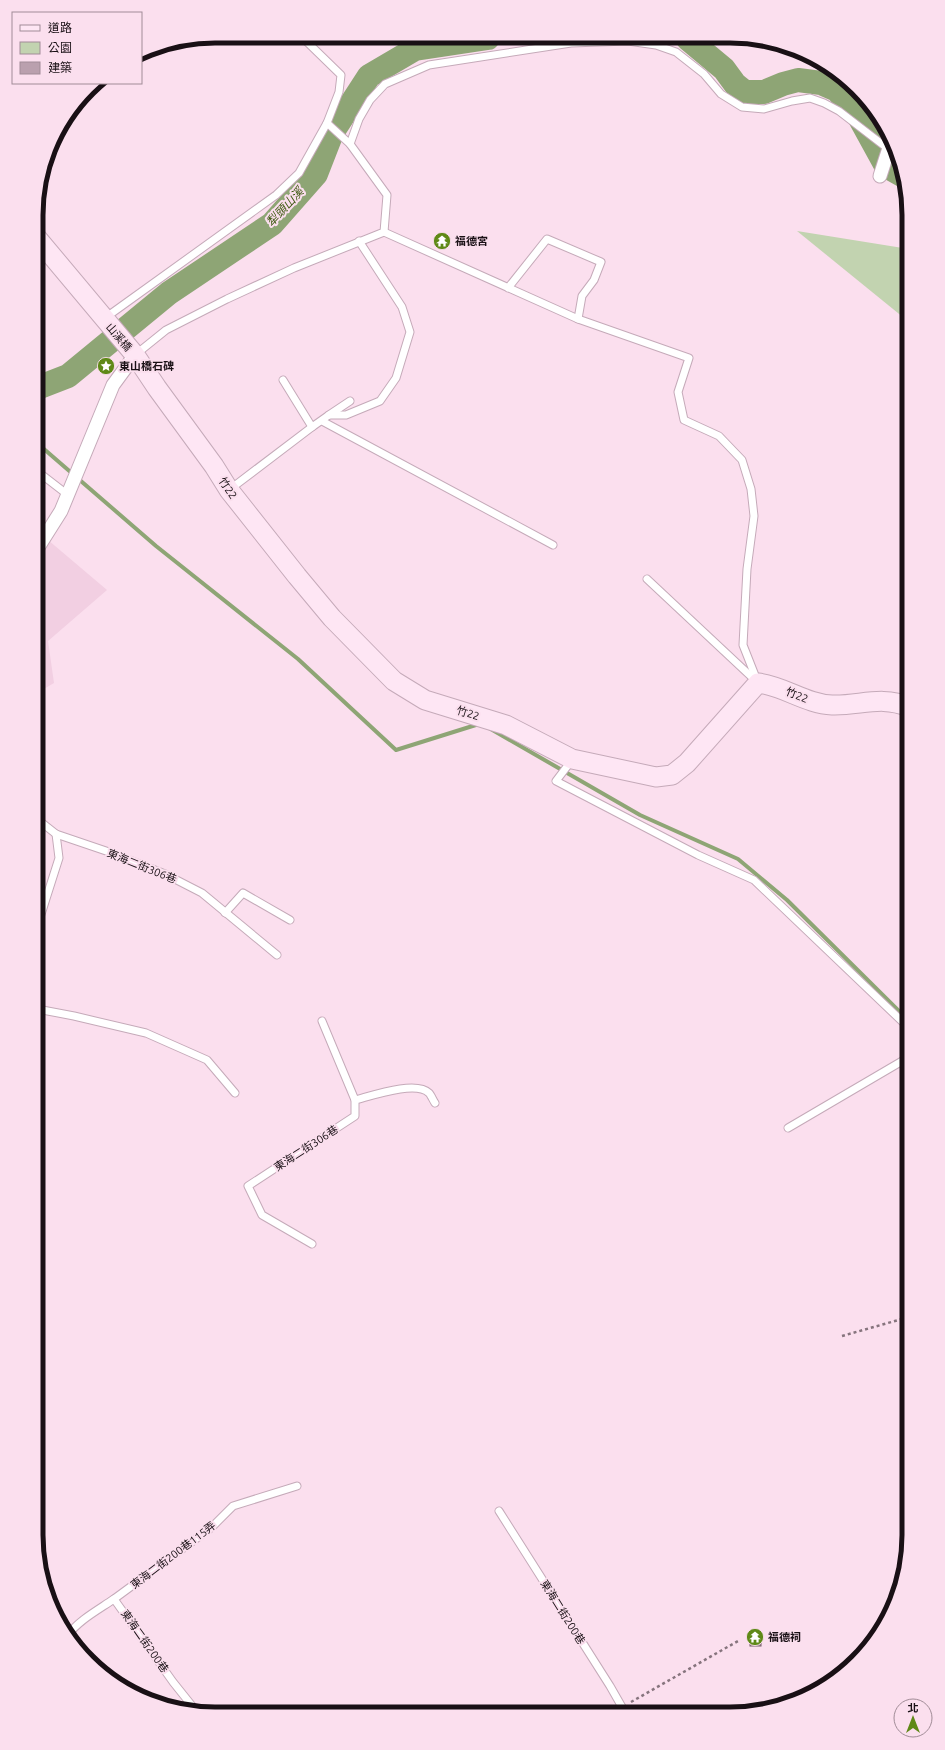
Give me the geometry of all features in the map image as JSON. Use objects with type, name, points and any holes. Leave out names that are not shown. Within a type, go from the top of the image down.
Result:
[{"type":"street","points":[[880,176],[887,153]]},
{"type":"street","name":"竹22","points":[[43,244],[103,319]]},
{"type":"street","name":"山溪橋","points":[[103,319],[135,355]]},
{"type":"street","name":"竹22","points":[[135,355],[157,388],[214,466],[229,490],[332,618],[394,682],[425,700],[506,725],[572,760],[656,778],[672,775],[687,763],[758,683],[770,684],[817,703],[833,705],[882,700],[902,704]]},
{"type":"street","points":[[43,539],[68,495],[113,384],[135,355]]},
{"type":"lane","points":[[103,319],[276,195],[299,173],[327,123],[339,92],[341,75],[309,43]]},
{"type":"lane","points":[[350,144],[359,119],[366,106],[385,84],[429,65],[585,43]]},
{"type":"lane","points":[[645,43],[676,52],[704,74],[721,94],[742,107],[764,109],[792,101],[810,98],[824,103],[839,111],[871,136],[887,153],[891,155]]},
{"type":"lane","points":[[327,123],[350,144],[387,194],[384,232]]},
{"type":"lane","points":[[135,355],[166,330],[200,312],[294,268],[384,232],[578,319],[689,358],[678,392],[684,420],[719,436],[742,460],[751,489],[754,516],[747,569],[743,645],[758,683]]},
{"type":"lane","points":[[508,288],[547,239],[601,262],[594,280],[582,296],[578,319]]},
{"type":"lane","points":[[329,415],[346,415],[380,401],[396,378],[410,332],[402,307],[360,241]]},
{"type":"lane","points":[[283,380],[312,426]]},
{"type":"lane","points":[[229,490],[312,426],[322,421],[350,401]]},
{"type":"lane","points":[[322,421],[553,545]]},
{"type":"lane","points":[[43,476],[68,495]]},
{"type":"lane","points":[[647,578],[758,683]]},
{"type":"lane","points":[[572,760],[556,781],[698,855],[754,880],[902,1021]]},
{"type":"lane","name":"東海二街306巷","points":[[43,824],[56,834],[165,874],[202,893],[277,955]]},
{"type":"lane","points":[[43,908],[59,858],[56,834]]},
{"type":"lane","points":[[225,913],[243,893],[290,920]]},
{"type":"lane","points":[[43,1010],[146,1033],[207,1060],[235,1093]]},
{"type":"lane","points":[[322,1021],[355,1100],[390,1090],[419,1088],[428,1092],[435,1103]]},
{"type":"lane","points":[[788,1128],[902,1061]]},
{"type":"lane","name":"東海二街306巷","points":[[312,1244],[262,1215],[248,1186],[355,1116],[355,1100]]},
{"type":"lane","name":"東海二街200巷115弄","points":[[114,1599],[212,1527],[233,1506],[297,1486]]},
{"type":"lane","name":"東海二街200巷","points":[[499,1511],[618,1707]]},
{"type":"lane","name":"東海二街200巷","points":[[72,1630],[90,1615],[114,1599],[173,1682],[192,1706]]},
{"type":"path","points":[[842,1336],[902,1319]]},
{"type":"path","points":[[627,1707],[738,1641]]},
{"type":"shaded area","points":[[48,540],[107,590],[48,641],[54,683],[43,689],[43,549]]},
{"type":"green space","points":[[797,231],[902,248],[902,316]]},
{"type":"building","name":"福德祠","points":[[750,1634],[761,1634],[761,1646],[750,1646]]},
{"type":"waterway","name":"犁頭山溪","points":[[43,386],[68,376],[169,293],[272,224],[316,174],[332,133],[369,76],[415,49],[455,43]]},
{"type":"waterway","name":"犁頭山溪","points":[[693,43],[724,69],[735,84],[745,92],[764,92],[783,84],[798,80],[821,83],[837,90],[858,115],[886,166],[897,172]]},
{"type":"waterway","points":[[43,448],[156,546],[298,659],[396,750],[479,724]]},
{"type":"waterway","points":[[489,728],[640,815],[738,859],[787,900],[902,1014]]},
{"type":"place","name":"福德宮","points":[[442,241]]},
{"type":"place","name":"東山橋石碑","points":[[106,366]]},
{"type":"place","name":"福德祠","points":[[755,1637]]}]
